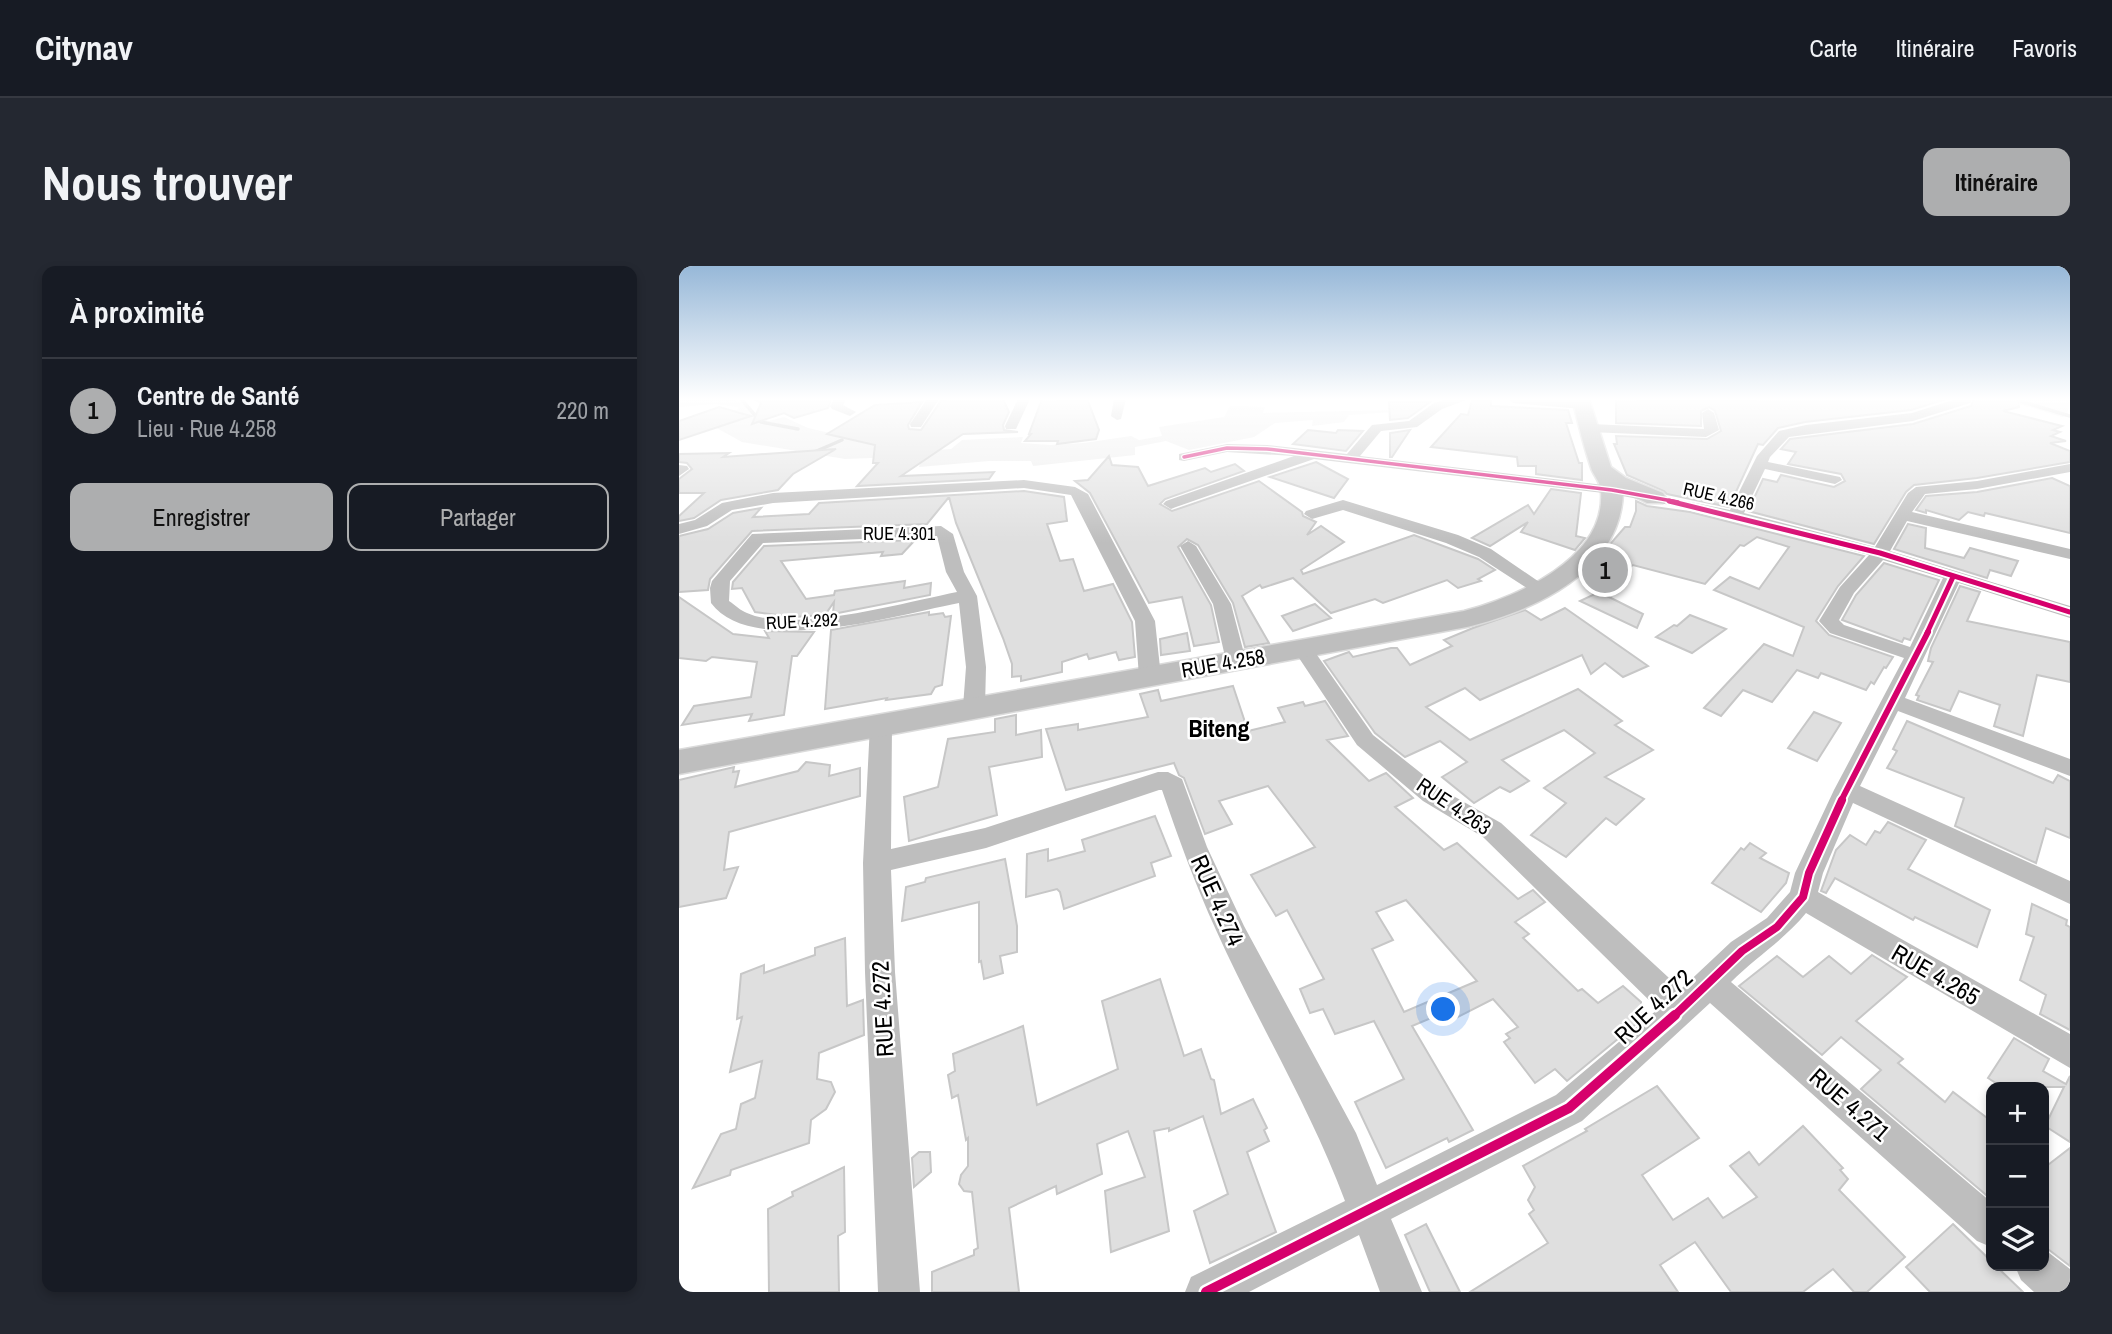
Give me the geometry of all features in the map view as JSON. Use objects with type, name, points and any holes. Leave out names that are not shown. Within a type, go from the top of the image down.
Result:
[{"type":"highway","points":[[1594,447],[1607,490]]},
{"type":"highway","points":[[1607,490],[1619,482],[1655,498]]},
{"type":"highway","points":[[1607,490],[1626,498],[1655,498]]},
{"type":"highway","name":"RUE 4.258","points":[[679,762],[1467,619],[1501,609],[1563,577],[1595,545],[1604,529],[1607,490]]},
{"type":"street","points":[[1352,457],[1361,447]]},
{"type":"street","points":[[1735,515],[1760,464],[1773,447]]},
{"type":"street","points":[[1184,457],[1227,448],[1318,453],[1607,490]]},
{"type":"street","points":[[1171,504],[1318,453]]},
{"type":"street","points":[[1760,464],[1835,480]]},
{"type":"street","points":[[1915,655],[1837,629],[1829,621],[1846,591],[1880,553],[1916,493],[1921,490],[1977,485],[2070,468]]},
{"type":"street","points":[[679,529],[701,523],[727,506],[764,499],[1013,485],[1030,485],[1080,494],[1145,621],[1150,677]]},
{"type":"street","name":"RUE 4.266","points":[[1655,498],[1735,515],[1880,553],[2070,612]]},
{"type":"street","points":[[1312,514],[1343,505],[1409,525],[1485,553],[1542,590]]},
{"type":"street","points":[[1903,514],[2070,554]]},
{"type":"street","name":"RUE 4.301","points":[[758,538],[936,530],[945,534],[955,572],[968,596],[976,667],[974,707]]},
{"type":"street","name":"RUE 4.292","points":[[758,538],[750,552],[727,573],[719,587],[720,603],[725,609],[758,624],[838,621],[968,596]]},
{"type":"street","points":[[1188,546],[1222,604],[1236,661]]},
{"type":"street","name":"RUE 4.272","points":[[1206,1292],[1569,1108],[1681,1010],[1742,951],[1777,927],[1803,897],[1809,873],[1846,790],[1939,611],[1953,577]]},
{"type":"street","name":"RUE 4.263","points":[[1303,649],[1365,740],[1432,796],[1492,830],[1681,1010]]},
{"type":"street","points":[[1893,701],[2070,768]]},
{"type":"street","name":"RUE 4.272","points":[[881,725],[877,863],[880,972],[899,1292]]},
{"type":"street","name":"RUE 4.274","points":[[877,863],[986,838],[1158,781],[1168,781],[1173,785],[1194,847],[1231,930],[1343,1146],[1401,1292]]},
{"type":"street","points":[[1846,790],[2070,893]]},
{"type":"street","name":"RUE 4.265","points":[[1803,897],[2070,1052]]},
{"type":"street","name":"RUE 4.271","points":[[1708,981],[1986,1223]]},
{"type":"street","points":[[2041,1271],[2065,1292]]},
{"type":"shaded area","points":[[772,447],[890,447],[912,452],[954,447],[1136,447],[1135,455],[1033,466],[1031,461],[989,461],[919,467],[922,456],[845,459]]},
{"type":"shaded area","points":[[1181,447],[1205,447],[1189,450]]},
{"type":"building","points":[[875,447],[944,447],[901,476],[994,472],[989,479],[857,486],[878,463],[873,463]]},
{"type":"building","points":[[1315,447],[1350,447],[1346,451]]},
{"type":"building","points":[[1390,447],[1399,447],[1392,457]]},
{"type":"building","points":[[1431,447],[1574,447],[1579,463],[1582,463],[1582,480],[1536,474],[1536,466],[1518,466],[1517,457]]},
{"type":"building","points":[[1615,447],[1757,447],[1729,507],[1667,494],[1627,475]]},
{"type":"building","points":[[1783,447],[2060,447],[2070,451],[2070,462],[1977,478],[1914,485],[1906,492],[1874,544],[1748,511],[1763,479],[1777,482],[1781,475],[1834,487],[1845,481],[1841,474],[1788,464],[1796,452],[1781,449]]},
{"type":"building","points":[[836,449],[793,474],[778,490],[721,500],[694,518],[679,521],[679,516],[704,493],[679,493],[679,479],[692,469],[687,463],[679,462],[679,454],[729,453],[723,457]]},
{"type":"building","points":[[1109,456],[1112,465],[1138,467],[1148,486],[1205,468],[1211,472],[1235,464],[1244,471],[1165,499],[1160,504],[1172,511],[1259,481],[1302,512],[1303,516],[1316,522],[1307,535],[1321,526],[1344,542],[1301,570],[1303,574],[1414,535],[1478,559],[1495,570],[1478,579],[1481,581],[1458,588],[1447,580],[1383,603],[1375,599],[1331,613],[1293,578],[1262,588],[1260,585],[1242,596],[1269,643],[1245,647],[1233,603],[1198,545],[1187,539],[1178,547],[1211,605],[1219,642],[1194,646],[1182,597],[1149,603],[1090,493],[1075,481],[1088,480]]},
{"type":"building","points":[[1316,462],[1348,479],[1334,498],[1270,477]]},
{"type":"building","points":[[2052,478],[2070,486],[2070,533],[1985,513],[1984,516],[1968,512],[1959,520],[1926,510],[1926,513],[1916,510],[1926,496],[1977,492]]},
{"type":"building","points":[[1551,489],[1581,493],[1576,536],[1585,538],[1575,550],[1521,532],[1528,522],[1490,546],[1472,538],[1528,505],[1534,514]]},
{"type":"building","points":[[1024,491],[1064,497],[1067,521],[1047,524],[1060,561],[1073,559],[1084,591],[1113,584],[1132,622],[1135,657],[1119,660],[1116,652],[1089,659],[1087,654],[1062,662],[1062,672],[1021,681],[1021,676],[1012,677],[1012,664],[1003,638],[956,523],[949,497],[927,524],[752,531],[710,579],[708,590],[679,592],[679,536],[708,529],[733,513],[761,508],[753,517],[809,514],[819,503]]},
{"type":"building","points":[[1636,501],[1647,506],[1690,512],[1864,556],[1838,586],[1816,621],[1829,635],[1893,657],[1886,668],[1884,667],[1874,684],[1871,682],[1866,690],[1821,673],[1818,678],[1797,670],[1772,702],[1743,690],[1721,716],[1704,708],[1764,644],[1793,656],[1804,627],[1714,590],[1730,577],[1759,589],[1789,547],[1757,537],[1744,546],[1740,545],[1705,584],[1633,565],[1606,583],[1585,573],[1625,527],[1630,527],[1636,511]]},
{"type":"building","points":[[1908,524],[1926,528],[1925,548],[1964,558],[1970,548],[2018,561],[2011,576],[1990,570],[1987,578],[1894,549]]},
{"type":"building","points":[[915,540],[902,554],[881,556],[883,552],[781,561],[806,599],[834,595],[835,591],[905,581],[904,588],[931,583],[930,595],[833,614],[834,602],[825,615],[792,617],[755,612],[742,588],[732,589],[733,582],[764,546]]},
{"type":"building","points":[[1884,563],[1939,580],[1910,640],[1904,638],[1902,642],[1842,620],[1856,595]]},
{"type":"building","points":[[1960,586],[1980,592],[1967,621],[2070,642],[2070,682],[2037,675],[2023,736],[1994,726],[2000,705],[1959,691],[1950,711],[1917,700],[1919,696],[1916,695],[1933,662],[1928,661],[1931,648]]},
{"type":"building","points":[[1599,592],[1643,614],[1637,628],[1580,601]]},
{"type":"building","points":[[679,597],[733,634],[769,638],[765,631],[814,632],[797,656],[792,656],[784,715],[749,721],[752,714],[682,725],[694,706],[751,697],[757,662],[712,657],[706,661],[679,658]]},
{"type":"building","points":[[1315,604],[1331,618],[1293,631],[1282,616]]},
{"type":"building","points":[[1565,608],[1648,666],[1623,677],[1605,663],[1591,674],[1582,655],[1480,700],[1465,688],[1426,707],[1470,740],[1578,689],[1622,721],[1615,725],[1653,750],[1605,777],[1644,799],[1616,825],[1606,818],[1566,857],[1531,835],[1566,803],[1544,788],[1595,753],[1564,730],[1502,760],[1529,781],[1510,792],[1500,787],[1474,803],[1442,777],[1467,762],[1440,741],[1405,757],[1375,733],[1324,661],[1349,652],[1353,657],[1397,648],[1410,665],[1452,646],[1444,640],[1473,628],[1525,610],[1541,620]]},
{"type":"building","points":[[929,612],[929,615],[943,613],[945,617],[951,616],[942,685],[935,687],[931,694],[886,700],[887,698],[825,709],[831,630]]},
{"type":"building","points":[[1690,615],[1726,629],[1692,653],[1656,637],[1674,625],[1677,626]]},
{"type":"building","points":[[1187,633],[1190,651],[1161,655],[1160,639]]},
{"type":"building","points":[[1233,686],[1248,731],[1285,722],[1278,708],[1303,702],[1305,706],[1325,701],[1348,736],[1327,740],[1369,781],[1386,773],[1413,798],[1395,807],[1444,850],[1457,843],[1518,899],[1533,890],[1545,902],[1515,922],[1529,934],[1523,938],[1578,991],[1582,989],[1598,1003],[1623,986],[1641,1002],[1642,1019],[1567,1081],[1555,1069],[1535,1083],[1504,1042],[1510,1038],[1506,1034],[1518,1027],[1493,999],[1448,1022],[1443,1013],[1412,1026],[1473,1130],[1449,1142],[1447,1138],[1386,1168],[1355,1102],[1404,1079],[1374,1021],[1335,1034],[1323,1009],[1310,1013],[1300,989],[1324,979],[1287,910],[1276,916],[1251,875],[1315,847],[1268,786],[1219,801],[1232,824],[1205,834],[1184,778],[1179,775],[1174,763],[1066,790],[1046,729],[1078,724],[1078,730],[1148,717],[1140,694],[1158,690],[1161,701]],"holes":[[[1406,900],[1477,981],[1404,1012],[1372,949],[1393,940],[1376,912]]]},
{"type":"building","points":[[1814,712],[1841,723],[1817,761],[1788,748]]},
{"type":"building","points":[[1016,715],[1016,735],[1041,730],[1042,757],[989,767],[997,815],[909,841],[904,797],[938,787],[948,739],[995,732],[995,719]]},
{"type":"building","points":[[1907,721],[2053,783],[2058,775],[2070,781],[2070,838],[2046,828],[2036,863],[1955,826],[1964,798],[1887,768],[1897,751],[1893,749]]},
{"type":"building","points":[[806,762],[830,765],[829,776],[860,768],[860,796],[729,832],[724,870],[738,867],[726,898],[679,907],[679,780],[734,767],[733,772],[739,771],[735,787],[798,771]]},
{"type":"building","points":[[1155,816],[1171,856],[1151,863],[1155,876],[1064,909],[1057,889],[1026,897],[1027,854],[1048,849],[1048,861],[1085,851],[1082,840]]},
{"type":"building","points":[[1888,822],[1926,840],[1908,869],[1990,910],[1977,947],[1915,917],[1913,920],[1835,878],[1826,893],[1821,891],[1836,850],[1850,835],[1866,845],[1875,831],[1880,833]]},
{"type":"building","points":[[1750,843],[1766,853],[1760,858],[1789,873],[1786,883],[1761,912],[1712,883],[1741,848],[1744,850]]},
{"type":"building","points":[[1005,859],[1017,926],[1017,952],[1000,956],[1003,973],[984,979],[981,961],[979,962],[979,902],[902,921],[906,887],[925,882],[926,878]]},
{"type":"building","points":[[2032,904],[2067,920],[2066,925],[2070,927],[2070,1030],[2040,1014],[2046,995],[2020,980],[2034,937],[2026,934]]},
{"type":"building","points":[[845,938],[847,1006],[863,1000],[864,1035],[819,1053],[817,1079],[831,1082],[835,1092],[826,1109],[811,1120],[809,1143],[731,1170],[730,1175],[693,1188],[721,1134],[736,1129],[741,1104],[755,1098],[762,1061],[730,1072],[742,1017],[737,1019],[741,974],[764,965],[764,973],[815,955],[815,948]]},
{"type":"building","points":[[1872,955],[1907,977],[1856,1021],[1903,1059],[1898,1063],[1945,1102],[1953,1092],[1986,1117],[1986,1195],[1861,1089],[1881,1070],[1841,1037],[1822,1055],[1739,986],[1777,956],[1803,977],[1829,956],[1851,974]]},
{"type":"building","points":[[1160,979],[1184,1056],[1201,1049],[1211,1079],[1214,1080],[1221,1114],[1253,1099],[1267,1128],[1264,1130],[1269,1141],[1247,1152],[1276,1232],[1210,1263],[1194,1211],[1228,1194],[1203,1116],[1169,1131],[1169,1128],[1154,1131],[1169,1231],[1111,1252],[1105,1191],[1145,1177],[1128,1131],[1097,1144],[1102,1174],[1057,1194],[1056,1186],[1009,1208],[1019,1292],[932,1292],[932,1272],[974,1255],[974,1250],[978,1248],[972,1192],[964,1191],[959,1184],[961,1175],[968,1166],[968,1138],[966,1140],[958,1095],[952,1098],[948,1075],[955,1071],[953,1054],[1023,1026],[1037,1105],[1118,1069],[1102,1001]]},
{"type":"building","points":[[2014,1038],[2049,1059],[2043,1071],[2066,1084],[2070,1076],[2070,1142],[2049,1129],[2049,1118],[2064,1087],[2049,1087],[2049,1082],[1994,1082],[1988,1078]]},
{"type":"building","points":[[1657,1086],[1699,1138],[1642,1175],[1673,1220],[1708,1198],[1723,1218],[1757,1197],[1730,1166],[1749,1152],[1759,1165],[1803,1126],[1843,1168],[1840,1170],[1848,1179],[1839,1190],[1905,1257],[1867,1292],[1854,1292],[1833,1269],[1803,1292],[1731,1292],[1695,1242],[1660,1265],[1678,1292],[1470,1292],[1548,1243],[1529,1214],[1534,1210],[1528,1200],[1535,1187],[1523,1166],[1587,1131],[1585,1129]]},
{"type":"building","points":[[2070,1148],[2070,1266],[2049,1250],[2049,1164]]},
{"type":"building","points":[[919,1152],[930,1152],[931,1172],[914,1187],[912,1158]]},
{"type":"building","points":[[844,1167],[845,1232],[838,1236],[839,1292],[769,1292],[768,1209],[793,1196],[792,1192]]},
{"type":"building","points":[[1426,1224],[1460,1292],[1430,1292],[1405,1235]]},
{"type":"building","points":[[1953,1224],[1986,1256],[1986,1271],[2001,1271],[2023,1292],[1930,1292],[1906,1267]]},
{"type":"waterway","points":[[812,453],[826,447]]},
{"type":"cycle path","points":[[1184,457],[1227,448],[1267,449],[1612,490],[1692,505],[1880,553],[2070,612]]},
{"type":"cycle path","points":[[1206,1292],[1569,1108],[1681,1010],[1742,951],[1777,927],[1803,897],[1809,873],[1846,790],[1939,611],[1953,577]]},
{"type":"place","name":"Centre de Santé","points":[[1605,570]]},
{"type":"district","name":"Biteng","points":[[1219,728]]}]
